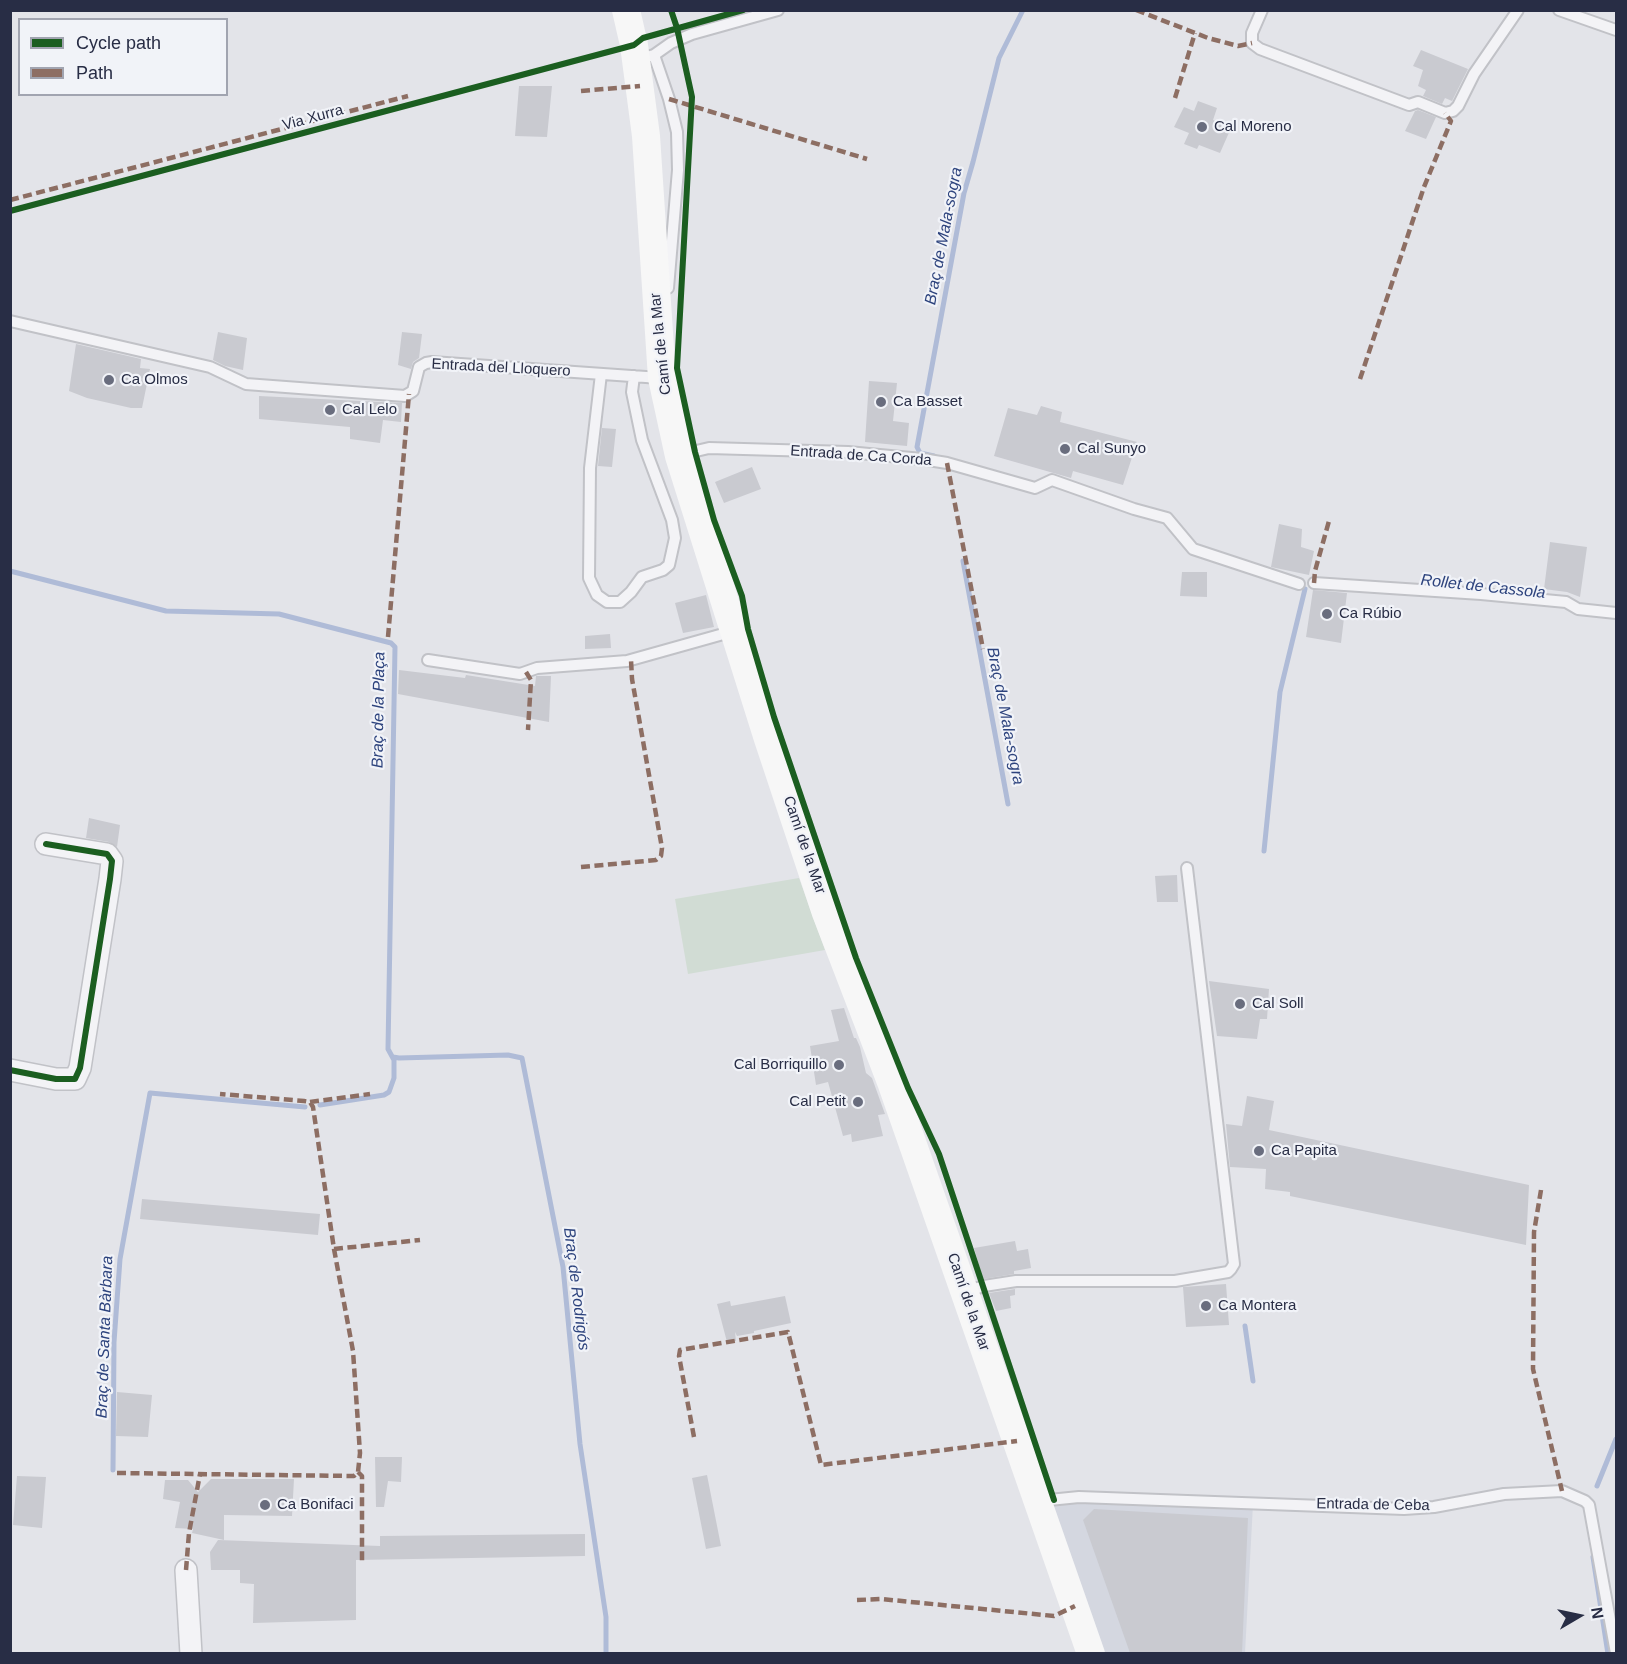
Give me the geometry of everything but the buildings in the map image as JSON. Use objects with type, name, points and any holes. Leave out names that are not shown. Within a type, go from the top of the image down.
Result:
[{"type":"main road","name":"Camí de la Mar","points":[[626,10],[645,56],[646,136],[662,378],[679,456],[768,739],[826,913],[891,1082],[1091,1653]]},
{"type":"street","points":[[10,1070],[56,1079],[75,1079],[80,1068],[112,861],[106,854],[46,844]]},
{"type":"street","points":[[186,1570],[191,1653]]},
{"type":"lane","points":[[645,56],[692,34],[778,10]]},
{"type":"lane","points":[[1262,10],[1252,33],[1252,43],[1260,49],[1409,105],[1418,102],[1445,113],[1453,111],[1458,106],[1474,74],[1518,10]]},
{"type":"lane","points":[[1559,10],[1617,30]]},
{"type":"lane","name":"Entrada del Lloquero","points":[[10,321],[210,367],[246,384],[405,396],[413,391],[419,367],[432,362],[662,378]]},
{"type":"lane","points":[[601,374],[590,468],[589,578],[597,595],[607,602],[620,602],[642,577],[663,570],[669,565],[675,538],[672,520],[642,440],[632,392],[634,376]]},
{"type":"lane","name":"Entrada de Ca Corda","points":[[679,456],[709,448],[848,452],[947,463],[1035,488],[1052,480],[1134,509],[1167,518],[1193,549],[1299,584]]},
{"type":"lane","points":[[1314,583],[1566,602],[1578,609],[1617,613]]},
{"type":"lane","points":[[428,660],[520,674],[537,668],[627,661],[734,631]]},
{"type":"lane","points":[[965,1292],[984,1286],[1016,1281],[1175,1281],[1228,1272],[1234,1264],[1186,868]]},
{"type":"lane","name":"Entrada de Ceba","points":[[1038,1501],[1079,1497],[1404,1509],[1434,1507],[1504,1494],[1562,1491],[1590,1505],[1617,1653]]},
{"type":"shaded area","points":[[799,878],[825,950],[688,974],[675,899]]},
{"type":"shaded area","points":[[1038,1501],[1253,1504],[1245,1653],[1091,1653]]},
{"type":"waterway","name":"Braç de Mala-sogra","points":[[934,456],[920,453],[917,447],[964,193],[999,58],[1023,10]]},
{"type":"waterway","name":"Braç de Mala-sogra","points":[[963,561],[1008,804]]},
{"type":"waterway","name":"Braç de la Plaça","points":[[10,571],[166,611],[279,614],[391,643],[395,647],[388,1049],[394,1060],[394,1078],[389,1092],[384,1095],[320,1105]]},
{"type":"waterway","name":"Rollet de Cassola","points":[[1264,851],[1280,692],[1305,589]]},
{"type":"waterway","name":"Braç de Rodrigós","points":[[393,1057],[508,1055],[522,1058],[563,1267],[580,1444],[606,1617],[606,1654]]},
{"type":"waterway","name":"Braç de Santa Bàrbara","points":[[113,1470],[114,1342],[120,1259],[150,1093],[305,1107]]},
{"type":"waterway","name":"Rollet de Cassola","points":[[1245,1326],[1253,1381]]},
{"type":"waterway","points":[[1597,1486],[1616,1439]]},
{"type":"waterway","points":[[1593,1557],[1608,1654]]},
{"type":"marked path","points":[[1136,10],[1208,38],[1238,46],[1252,43]]},
{"type":"marked path","points":[[1175,98],[1195,33]]},
{"type":"marked path","points":[[581,91],[640,86]]},
{"type":"marked path","points":[[10,200],[408,96]]},
{"type":"marked path","points":[[669,99],[867,159]]},
{"type":"marked path","points":[[1360,379],[1424,187],[1451,121],[1445,113]]},
{"type":"marked path","points":[[388,637],[409,394]]},
{"type":"marked path","points":[[947,463],[983,649]]},
{"type":"marked path","points":[[1314,583],[1315,571],[1329,521]]},
{"type":"marked path","points":[[581,867],[656,860],[661,856],[662,848],[632,679],[631,660]]},
{"type":"marked path","points":[[526,672],[531,680],[528,730]]},
{"type":"marked path","points":[[117,1473],[354,1476],[358,1472],[360,1453],[353,1351],[334,1249],[313,1107],[310,1102],[304,1101],[220,1094]]},
{"type":"marked path","points":[[310,1102],[370,1094]]},
{"type":"marked path","points":[[1541,1190],[1534,1232],[1533,1369],[1562,1491]]},
{"type":"marked path","points":[[334,1249],[420,1240]]},
{"type":"marked path","points":[[694,1437],[679,1356],[680,1350],[788,1332],[821,1465],[1017,1441]]},
{"type":"marked path","points":[[358,1472],[362,1476],[362,1563]]},
{"type":"marked path","points":[[186,1570],[189,1533],[200,1474]]},
{"type":"marked path","points":[[857,1600],[881,1599],[1054,1616],[1075,1606]]},
{"type":"cycle path","points":[[671,10],[692,97],[677,368],[695,452],[714,520],[742,596],[748,629],[774,717],[856,958],[908,1088],[939,1154],[1054,1500]]},
{"type":"cycle path","name":"Via Xurra","points":[[10,211],[634,45],[643,38],[743,10]]},
{"type":"cycle path","points":[[10,1070],[56,1079],[75,1079],[80,1068],[112,861],[107,854],[46,844]]},
{"type":"place","name":"Cal Moreno","points":[[1202,127]]},
{"type":"place","name":"Ca Olmos","points":[[109,380]]},
{"type":"place","name":"Ca Basset","points":[[881,402]]},
{"type":"place","name":"Cal Lelo","points":[[330,410]]},
{"type":"place","name":"Cal Sunyo","points":[[1065,449]]},
{"type":"place","name":"Ca Rúbio","points":[[1327,614]]},
{"type":"place","name":"Cal Soll","points":[[1240,1004]]},
{"type":"place","name":"Cal Borriquillo","points":[[839,1065]]},
{"type":"place","name":"Cal Petit","points":[[858,1102]]},
{"type":"place","name":"Ca Papita","points":[[1259,1151]]},
{"type":"place","name":"Ca Montera","points":[[1206,1306]]},
{"type":"place","name":"Ca Bonifaci","points":[[265,1505]]}]
